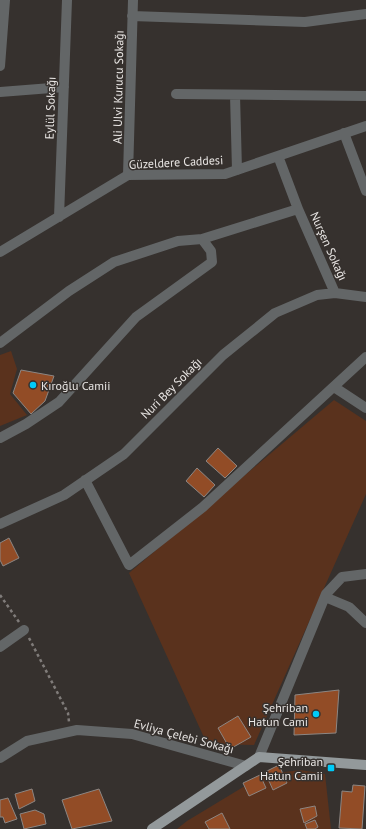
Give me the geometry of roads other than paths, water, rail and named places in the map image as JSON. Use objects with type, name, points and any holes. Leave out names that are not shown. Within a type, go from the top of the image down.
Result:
[{"type":"main road","points":[[152,829],[259,758],[366,765]]},
{"type":"street","points":[[0,66],[5,0]]},
{"type":"street","name":"Eylül Sokağı","points":[[59,216],[67,0]]},
{"type":"street","name":"Ali Ulvi Kurucu Sokağı","points":[[128,175],[132,16],[134,0]]},
{"type":"street","points":[[132,16],[305,22],[366,14]]},
{"type":"street","points":[[0,92],[64,87]]},
{"type":"street","points":[[176,94],[366,96]]},
{"type":"street","points":[[235,95],[237,170]]},
{"type":"street","name":"Güzeldere Caddesi","points":[[0,252],[128,175],[225,174],[366,126]]},
{"type":"street","points":[[344,133],[366,191]]},
{"type":"street","name":"Nurşen Sokağı","points":[[278,156],[298,209],[335,293]]},
{"type":"street","points":[[0,343],[69,291],[114,262],[178,241],[202,239],[298,209]]},
{"type":"street","points":[[0,438],[26,424],[60,402],[136,317],[212,262],[211,250],[202,239]]},
{"type":"street","name":"Nuri Bey Sokağı","points":[[1,521],[64,495],[124,454],[223,355],[275,313],[317,295],[335,293],[366,297]]},
{"type":"street","points":[[86,480],[129,565],[203,507],[366,357]]},
{"type":"street","points":[[334,387],[366,408]]},
{"type":"street","points":[[259,758],[326,594],[342,577],[366,574]]},
{"type":"street","points":[[325,597],[348,607],[366,623]]},
{"type":"street","points":[[0,647],[24,630]]},
{"type":"street","name":"Evliya Çelebi Sokağı","points":[[0,758],[27,741],[77,730],[132,734],[246,766]]},
{"type":"place","name":"Kıroğlu Camii","points":[[33,385]]},
{"type":"place","name":"Şehriban Hatun Cami","points":[[316,714]]},
{"type":"place","name":"Şehriban Hatun Camii","points":[[331,768]]}]
